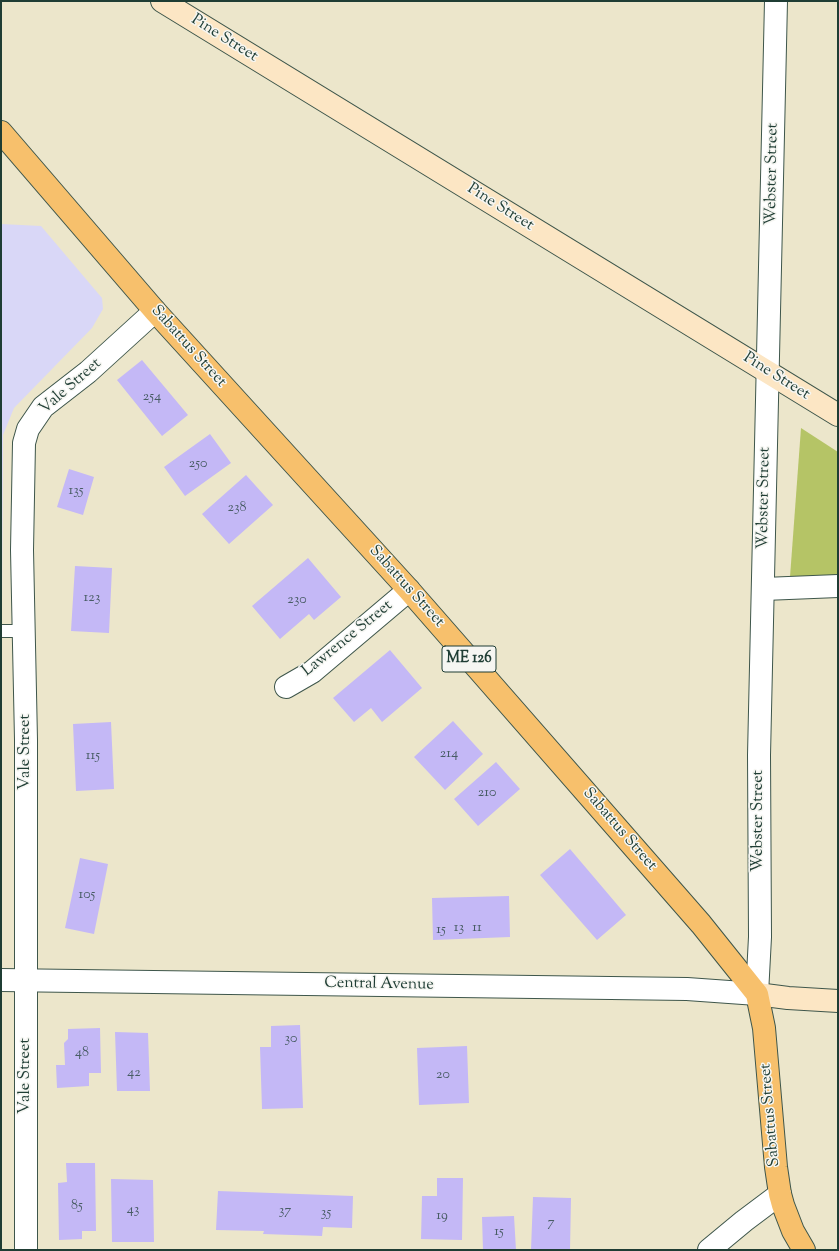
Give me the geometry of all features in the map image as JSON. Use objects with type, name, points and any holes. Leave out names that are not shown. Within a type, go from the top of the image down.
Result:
[{"type":"main road","name":"Pine Street","points":[[162,1],[838,415]]},
{"type":"main road","name":"Sabattus Street","points":[[1,132],[155,311],[409,590],[701,924],[757,994],[764,1028],[776,1167],[780,1194],[793,1231],[804,1250]]},
{"type":"main road","points":[[757,994],[788,998],[838,1000]]},
{"type":"street","name":"Webster Street","points":[[757,994],[760,937],[759,755],[764,589],[776,1]]},
{"type":"street","name":"Vale Street","points":[[26,1250],[26,740],[22,542],[24,443],[28,429],[43,407],[88,372],[155,311]]},
{"type":"street","points":[[764,589],[838,586]]},
{"type":"street","name":"Lawrence Street","points":[[286,687],[312,672],[409,590]]},
{"type":"street","name":"Central Avenue","points":[[1,980],[687,989],[757,994]]},
{"type":"street","points":[[709,1250],[780,1194]]},
{"type":"lane","points":[[1,631],[24,631]]},
{"type":"shaded area","points":[[1,224],[41,226],[102,298],[103,309],[92,328],[14,408],[3,435],[1,603]]},
{"type":"green space","points":[[801,428],[838,452],[838,575],[790,577]]},
{"type":"building","points":[[142,360],[188,415],[162,436],[117,380]]},
{"type":"building","points":[[210,434],[231,463],[185,496],[164,467]]},
{"type":"building","points":[[69,469],[94,477],[83,515],[57,507]]},
{"type":"building","points":[[246,475],[273,505],[229,544],[202,514]]},
{"type":"building","points":[[308,558],[341,597],[314,620],[309,614],[280,639],[252,606]]},
{"type":"building","points":[[75,566],[112,568],[109,633],[71,631]]},
{"type":"building","points":[[390,650],[422,688],[382,722],[371,708],[354,722],[333,698]]},
{"type":"building","points":[[453,721],[483,754],[445,790],[414,757]]},
{"type":"building","points":[[111,722],[114,789],[76,791],[73,724]]},
{"type":"building","points":[[496,762],[520,789],[478,826],[454,799]]},
{"type":"building","points":[[570,849],[626,915],[597,940],[540,875]]},
{"type":"building","points":[[80,858],[108,864],[94,934],[65,928]]},
{"type":"building","points":[[509,896],[510,937],[433,940],[432,898]]},
{"type":"building","points":[[300,1025],[303,1108],[262,1109],[260,1047],[271,1047],[271,1026]]},
{"type":"building","points":[[100,1028],[101,1073],[89,1073],[89,1086],[57,1088],[56,1065],[65,1065],[64,1043],[68,1039],[68,1029]]},
{"type":"building","points":[[115,1032],[148,1033],[150,1091],[117,1091]]},
{"type":"building","points":[[467,1046],[469,1103],[419,1105],[417,1048]]},
{"type":"building","points":[[66,1163],[95,1163],[96,1231],[82,1231],[82,1239],[59,1240],[58,1183],[67,1182]]},
{"type":"building","points":[[437,1178],[463,1178],[462,1240],[421,1239],[422,1196],[437,1196]]},
{"type":"building","points":[[111,1179],[153,1180],[154,1242],[112,1242]]},
{"type":"building","points":[[218,1191],[353,1196],[352,1228],[323,1227],[322,1236],[263,1234],[264,1231],[216,1230]]},
{"type":"building","points":[[533,1197],[571,1198],[570,1250],[531,1250]]},
{"type":"building","points":[[514,1216],[516,1250],[483,1250],[482,1217]]}]
